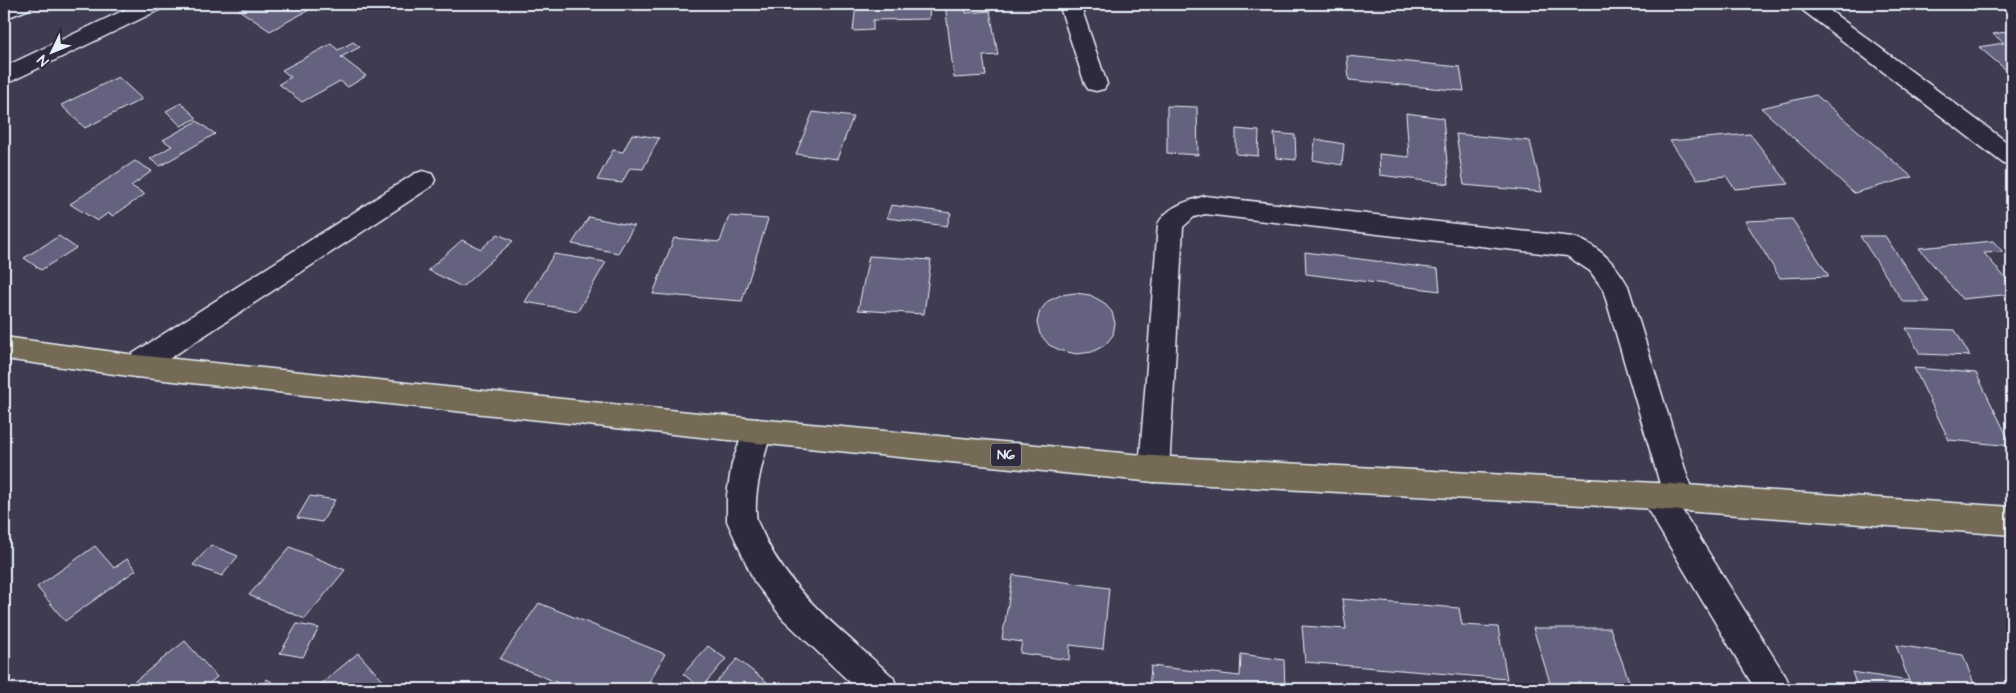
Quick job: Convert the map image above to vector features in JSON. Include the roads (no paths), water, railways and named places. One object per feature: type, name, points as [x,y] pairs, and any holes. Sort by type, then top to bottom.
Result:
[{"type":"highway","name":"N6","points":[[4,348],[136,366],[757,431],[1154,469],[1668,497],[2012,521]]},
{"type":"street","points":[[4,12],[22,4]]},
{"type":"street","points":[[4,76],[154,4]]},
{"type":"street","points":[[1069,4],[1096,84]]},
{"type":"street","points":[[1808,4],[2012,158]]},
{"type":"street","points":[[136,366],[423,180]]},
{"type":"street","points":[[1154,469],[1171,224],[1185,211],[1205,205],[1573,247],[1599,264],[1615,286],[1668,497],[1774,689]]},
{"type":"street","points":[[757,431],[747,463],[742,495],[742,521],[765,571],[794,608],[881,689]]}]
